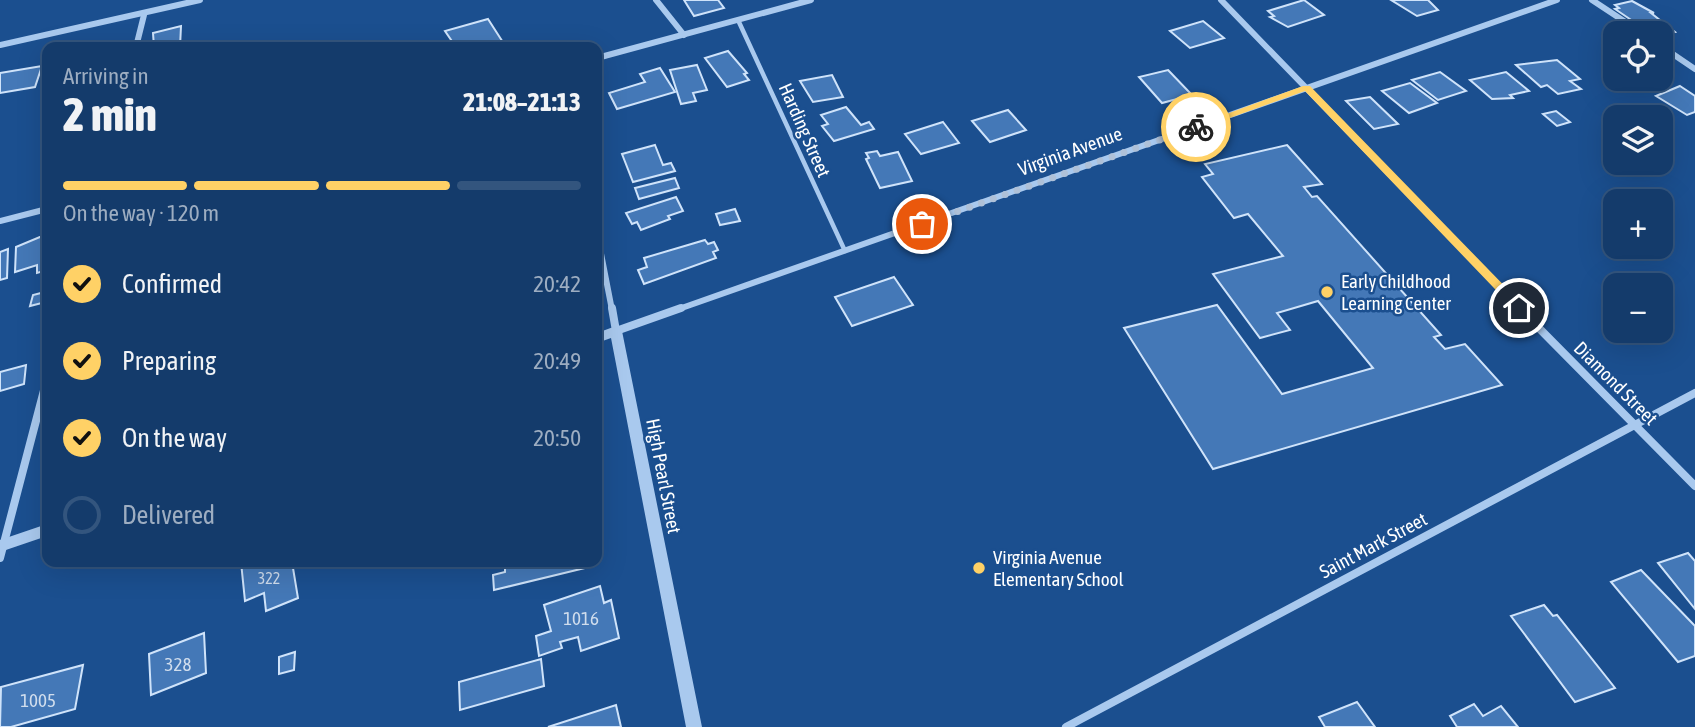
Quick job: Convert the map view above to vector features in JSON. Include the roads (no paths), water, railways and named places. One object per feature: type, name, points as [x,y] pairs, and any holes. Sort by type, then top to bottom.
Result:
[{"type":"street","points":[[0,46],[144,15],[181,2],[200,0]]},
{"type":"street","points":[[656,0],[684,34]]},
{"type":"street","points":[[602,57],[811,0]]},
{"type":"street","name":"Diamond Street","points":[[1221,0],[1403,191],[1695,486]]},
{"type":"street","name":"Virginia Avenue","points":[[602,336],[1557,0]]},
{"type":"street","points":[[1592,0],[1624,21]]},
{"type":"street","points":[[137,42],[144,15]]},
{"type":"street","points":[[1673,54],[1695,69]]},
{"type":"street","points":[[0,221],[42,210]]},
{"type":"street","name":"High Pearl Street","points":[[602,260],[694,727]]},
{"type":"street","name":"Saint Mark Street","points":[[1066,727],[1695,393]]},
{"type":"street","points":[[1,550],[42,398]]},
{"type":"street","points":[[1,550],[42,532]]},
{"type":"lane","name":"Harding Street","points":[[738,20],[845,251]]},
{"type":"place","name":"Early Childhood Learning Center","points":[[1327,292]]},
{"type":"place","name":"Virginia Avenue Elementary School","points":[[979,568]]}]
